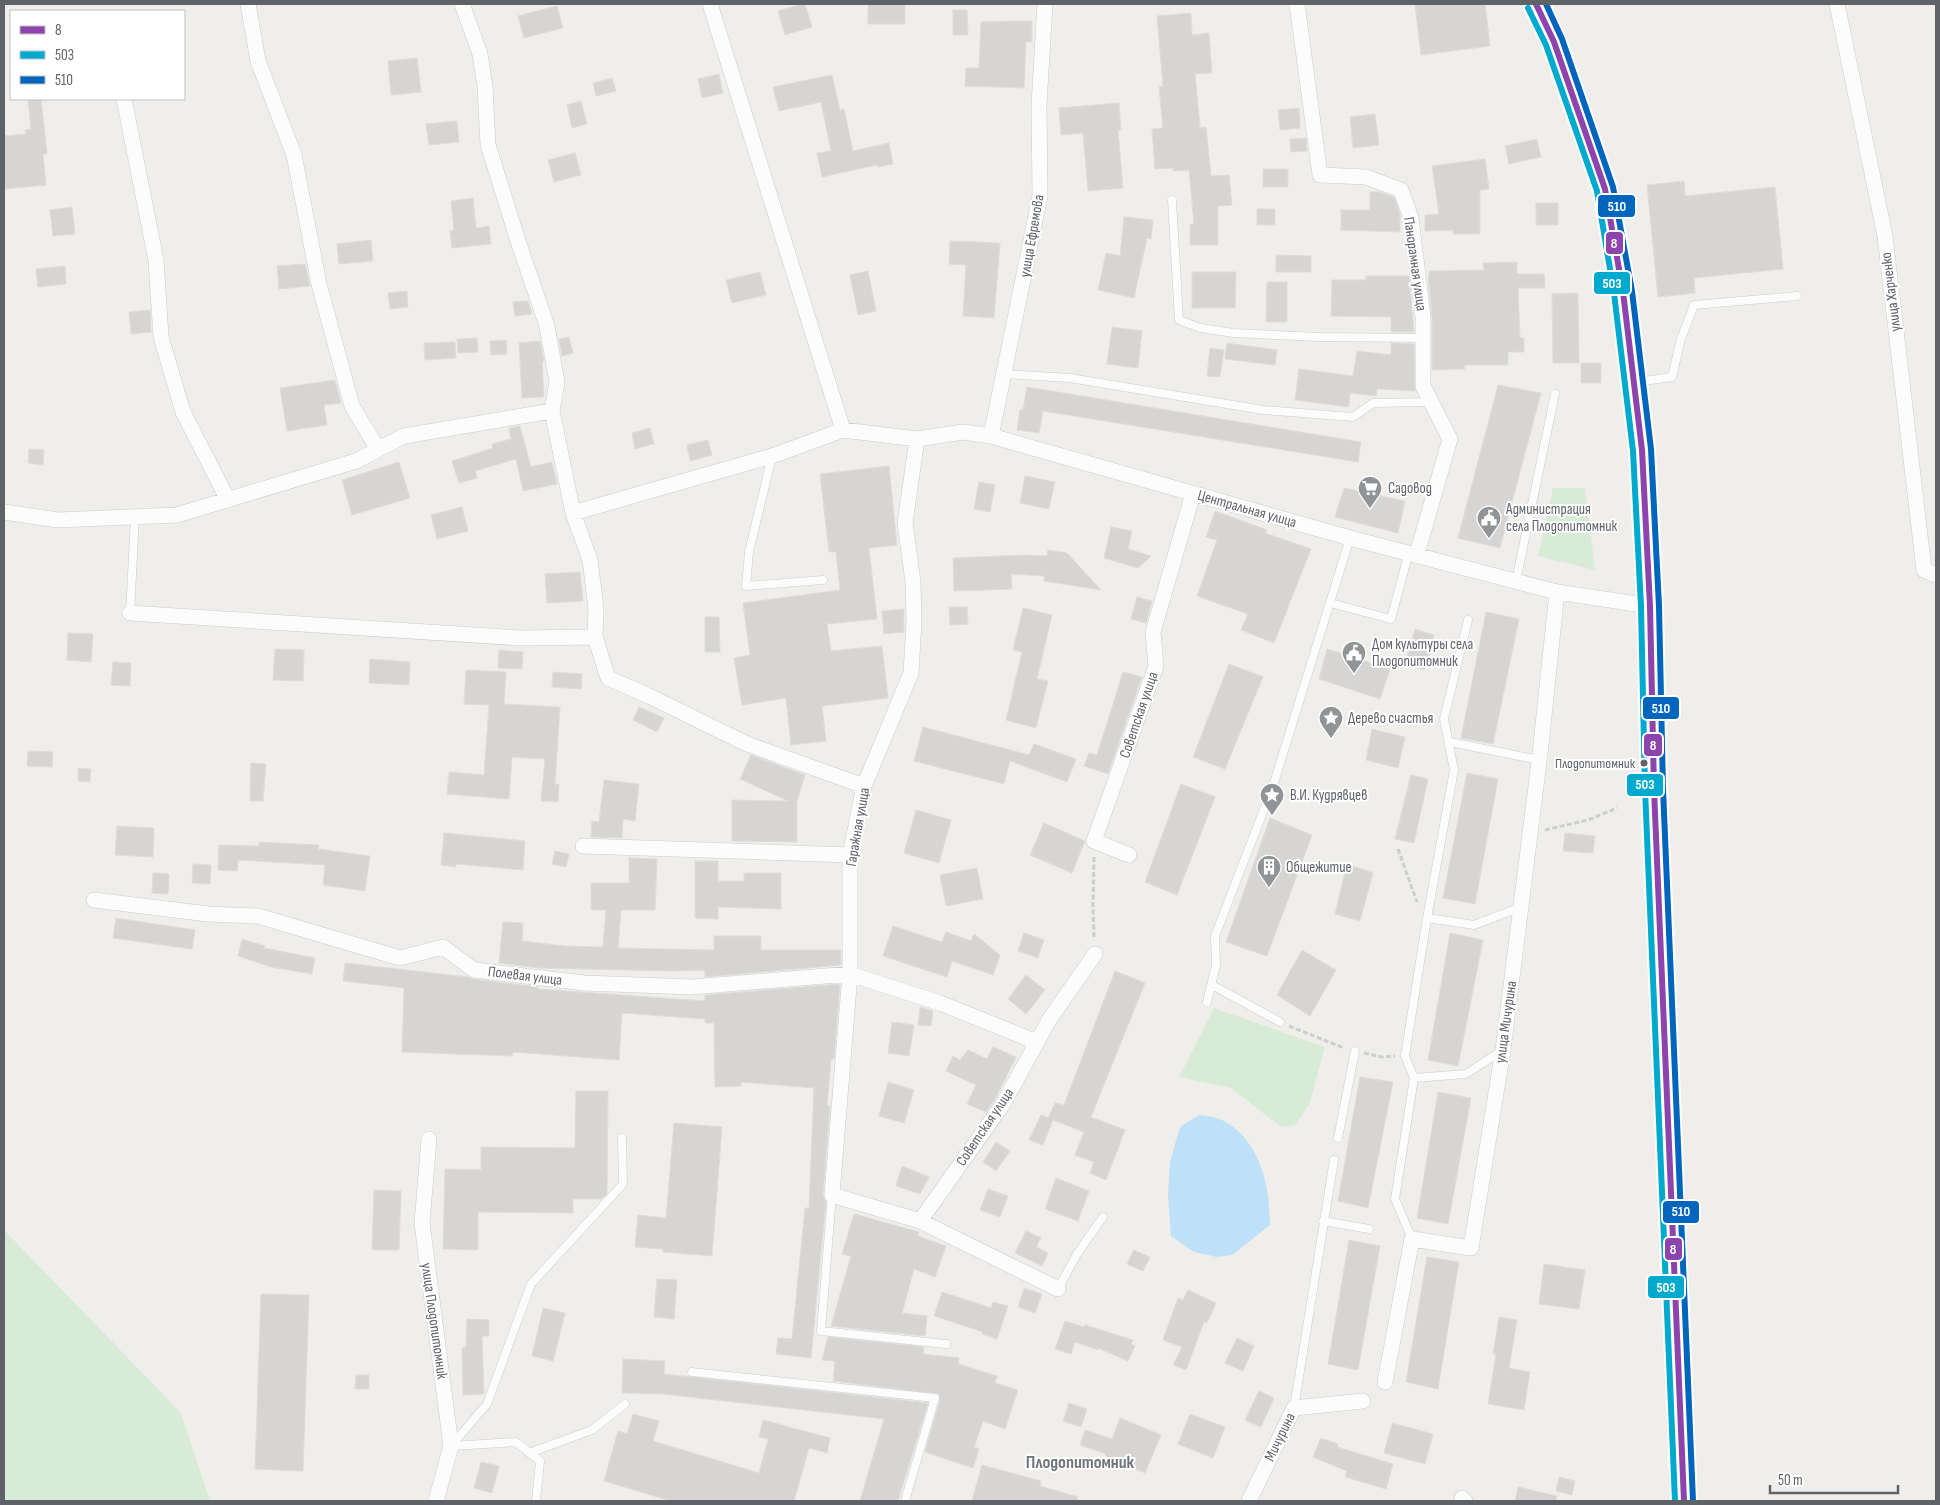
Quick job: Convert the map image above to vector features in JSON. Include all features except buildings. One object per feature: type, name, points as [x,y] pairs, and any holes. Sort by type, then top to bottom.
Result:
[{"type":"main road","points":[[1536,4],[1554,42],[1605,189],[1623,292],[1642,450],[1650,606],[1655,809],[1684,1501]]},
{"type":"street","points":[[248,4],[258,61],[294,155],[319,284],[352,406],[378,449]]},
{"type":"street","points":[[462,4],[480,54],[485,87],[488,145],[518,244],[547,326],[557,382],[552,411],[573,514],[590,560],[596,608],[595,637],[608,678],[747,744],[864,786]]},
{"type":"street","points":[[573,514],[772,456],[843,430],[710,4]]},
{"type":"street","name":"улица Ефремова","points":[[991,436],[1040,196],[1038,104],[1045,4]]},
{"type":"street","name":"Панорамная улица","points":[[1297,4],[1320,175],[1366,177],[1400,190],[1410,218],[1423,317],[1423,386],[1450,439],[1413,554]]},
{"type":"street","name":"улица Харченко","points":[[1837,4],[1885,236],[1924,570],[1936,575]]},
{"type":"street","points":[[124,100],[156,260],[161,337],[183,412],[228,500]]},
{"type":"street","points":[[4,512],[58,520],[177,516],[356,461],[404,436],[552,411]]},
{"type":"street","name":"Центральная улица","points":[[843,430],[917,439],[963,432],[991,436],[1350,538],[1557,592],[1650,606]]},
{"type":"street","name":"Гаражная улица","points":[[832,1195],[850,974],[850,856],[864,786],[911,673],[914,622],[913,592],[905,523],[917,439]]},
{"type":"street","name":"Советская улица","points":[[1094,841],[1156,666],[1153,632],[1193,494]]},
{"type":"street","name":"улица Мичурина","points":[[1412,1239],[1471,1248],[1503,1050],[1539,760],[1557,592]]},
{"type":"street","points":[[130,613],[520,638],[595,637]]},
{"type":"street","points":[[1094,841],[1129,855]]},
{"type":"street","points":[[583,846],[850,856]]},
{"type":"street","name":"Полевая улица","points":[[94,900],[208,914],[258,916],[400,958],[443,948],[474,970],[584,983],[692,987],[850,974]]},
{"type":"street","name":"Советская улица","points":[[920,1221],[1003,1104],[1049,1020],[1095,954]]},
{"type":"street","points":[[850,974],[940,1003],[1037,1042]]},
{"type":"street","name":"улица Плодопитомник","points":[[429,1138],[422,1223],[451,1446],[436,1501]]},
{"type":"street","points":[[832,1195],[920,1221],[1058,1289]]},
{"type":"street","points":[[1385,1382],[1412,1239]]},
{"type":"street","name":"Мичурина","points":[[1249,1501],[1294,1408],[1363,1401]]},
{"type":"lane","points":[[1172,200],[1180,320],[1200,328],[1234,333],[1319,337],[1423,338]]},
{"type":"lane","points":[[1634,382],[1672,377],[1681,339],[1694,305],[1797,296]]},
{"type":"lane","points":[[1004,374],[1070,378],[1263,410],[1353,417],[1373,403],[1432,402]]},
{"type":"lane","points":[[1516,581],[1555,394]]},
{"type":"lane","points":[[772,456],[748,552],[746,586],[823,580]]},
{"type":"lane","points":[[130,613],[135,517]]},
{"type":"lane","points":[[1207,1002],[1216,965],[1215,936],[1273,786],[1350,538]]},
{"type":"lane","points":[[1330,603],[1391,619],[1413,554]]},
{"type":"lane","points":[[1412,1239],[1395,1200],[1414,1078],[1405,1056],[1427,918],[1454,770],[1444,719],[1468,620]]},
{"type":"lane","points":[[1450,742],[1539,760]]},
{"type":"lane","points":[[1427,918],[1474,925],[1521,907]]},
{"type":"lane","points":[[1212,985],[1280,1022]]},
{"type":"lane","points":[[1414,1078],[1466,1074],[1503,1050]]},
{"type":"lane","points":[[1338,1138],[1355,1051]]},
{"type":"lane","points":[[451,1446],[487,1404],[531,1284],[623,1184],[622,1138]]},
{"type":"lane","points":[[1294,1408],[1334,1160]]},
{"type":"lane","points":[[832,1195],[822,1331],[946,1344]]},
{"type":"lane","points":[[1058,1289],[1077,1254],[1103,1217]]},
{"type":"lane","points":[[1323,1221],[1369,1229]]},
{"type":"lane","points":[[692,1372],[936,1398],[905,1501]]},
{"type":"lane","points":[[529,1453],[592,1430],[625,1404]]},
{"type":"lane","points":[[451,1446],[516,1442],[540,1461],[536,1501]]},
{"type":"path","points":[[1530,834],[1588,820],[1617,808]]},
{"type":"path","points":[[1094,841],[1093,907],[1095,954]]},
{"type":"path","points":[[1398,849],[1415,899],[1427,918]]},
{"type":"path","points":[[1280,1022],[1337,1047],[1382,1057],[1405,1056]]},
{"type":"green space","points":[[1553,488],[1585,488],[1595,570],[1538,556]]},
{"type":"green space","points":[[1214,1008],[1325,1047],[1309,1105],[1295,1125],[1281,1127],[1231,1088],[1179,1077]]},
{"type":"green space","points":[[4,1230],[181,1413],[210,1501],[4,1501]]},
{"type":"water","points":[[1199,1115],[1222,1120],[1235,1128],[1254,1151],[1265,1180],[1270,1225],[1232,1255],[1217,1257],[1194,1252],[1171,1236],[1168,1195],[1170,1162],[1180,1127]]},
{"type":"transit line","name":"8","points":[[1536,4],[1554,42],[1605,189],[1623,292],[1642,450],[1650,606],[1654,789],[1684,1501]]},
{"type":"transit line","name":"510","points":[[1546,4],[1562,39],[1613,187],[1632,291],[1651,449],[1659,606],[1663,789],[1693,1501]]},
{"type":"transit line","name":"503","points":[[1528,8],[1546,45],[1597,191],[1614,293],[1633,451],[1641,606],[1645,789],[1675,1501]]},
{"type":"place","name":"Садовод","points":[[1370,509]]},
{"type":"place","name":"Администрация села Плодопитомник","points":[[1489,539]]},
{"type":"place","name":"Дом культуры села Плодопитомник","points":[[1354,674]]},
{"type":"place","name":"Дерево счастья","points":[[1331,739]]},
{"type":"place","name":"Плодопитомник","points":[[1644,763]]},
{"type":"place","name":"В.И. Кудрявцев","points":[[1272,816]]},
{"type":"place","name":"Общежитие","points":[[1269,888]]},
{"type":"district","name":"Плодопитомник","points":[[1080,1462]]}]
